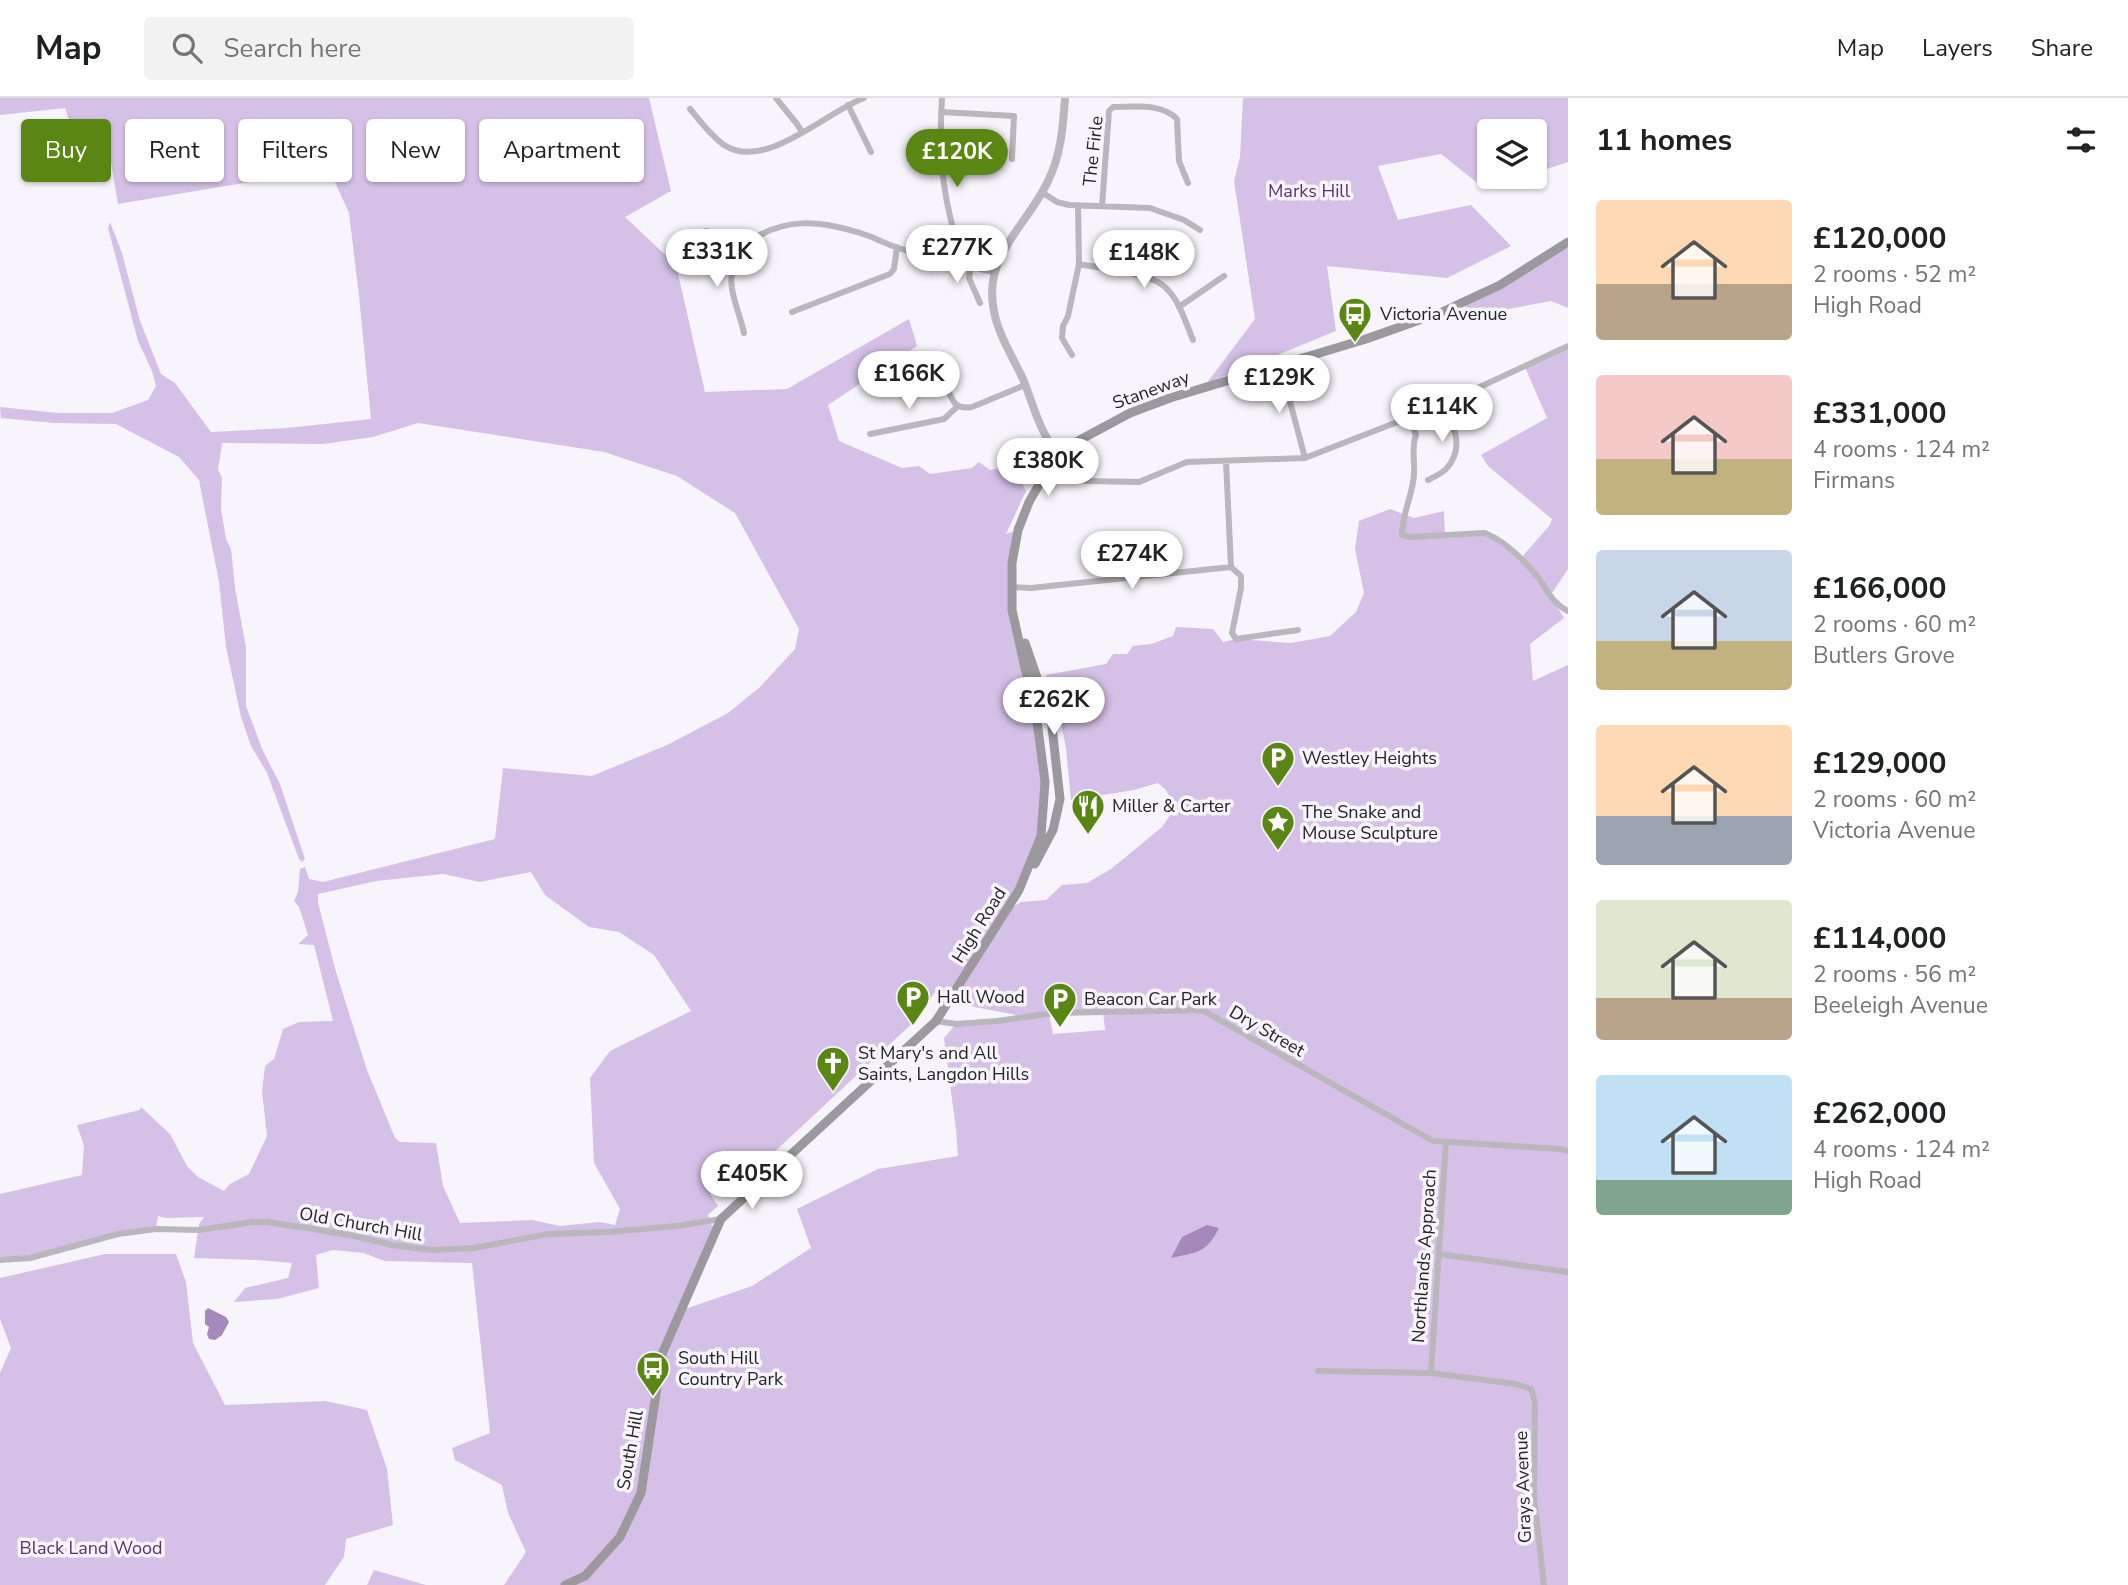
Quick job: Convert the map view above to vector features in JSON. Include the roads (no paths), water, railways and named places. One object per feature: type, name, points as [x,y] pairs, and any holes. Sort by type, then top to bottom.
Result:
[{"type":"main road","name":"Staneway","points":[[1060,456],[1088,434],[1130,413],[1170,398],[1394,330],[1453,308],[1519,274],[1568,242]]},
{"type":"main road","name":"High Road","points":[[721,1219],[936,1021],[1019,891],[1041,836],[1045,782],[1037,721],[1012,610],[1011,587],[1018,530],[1038,486],[1060,456]]},
{"type":"main road","name":"High Road","points":[[1011,587],[1023,637],[1051,718],[1060,799],[1053,830],[1039,858],[1023,881]]},
{"type":"main road","name":"South Hill","points":[[565,1585],[585,1576],[620,1537],[641,1493],[662,1354],[721,1219]]},
{"type":"street","points":[[776,98],[802,132]]},
{"type":"street","points":[[690,109],[722,144],[748,152],[765,150],[864,98]]},
{"type":"street","points":[[942,98],[942,182],[958,243],[964,260],[971,266],[995,272]]},
{"type":"street","points":[[1060,456],[1044,434],[996,321],[992,293],[995,272],[1007,243],[1043,193],[1053,172],[1061,143],[1065,98]]},
{"type":"street","points":[[848,105],[871,152]]},
{"type":"street","name":"The Firle","points":[[1102,206],[1109,111],[1114,107],[1157,109],[1171,113],[1177,119],[1179,161],[1188,183]]},
{"type":"street","points":[[942,112],[1014,116],[1012,159]]},
{"type":"street","points":[[1043,193],[1057,202],[1078,206],[1150,208],[1184,220],[1200,230]]},
{"type":"street","points":[[1072,355],[1062,338],[1079,264],[1078,206]]},
{"type":"street","points":[[744,334],[730,284],[732,268],[741,250],[766,231],[816,223],[851,231],[911,251],[924,251],[958,243]]},
{"type":"street","points":[[706,231],[723,236],[741,250]]},
{"type":"street","points":[[792,312],[890,274],[894,269],[897,247]]},
{"type":"street","points":[[1079,264],[1153,278],[1168,289],[1193,340]]},
{"type":"street","points":[[971,266],[969,278],[981,303]]},
{"type":"street","points":[[1179,307],[1224,276]]},
{"type":"street","points":[[1084,481],[1139,482],[1187,462],[1305,458],[1441,405],[1568,346]]},
{"type":"street","points":[[1280,364],[1305,458]]},
{"type":"street","points":[[946,385],[958,406],[964,408],[1025,385]]},
{"type":"street","points":[[1428,480],[1447,469],[1454,456],[1456,432],[1441,405]]},
{"type":"street","points":[[870,433],[944,419],[958,406]]},
{"type":"street","points":[[1410,418],[1416,435],[1413,443],[1414,476],[1402,524],[1402,535],[1411,537],[1485,533],[1496,537],[1536,575],[1556,605],[1568,611]]},
{"type":"street","points":[[1226,461],[1231,568]]},
{"type":"street","points":[[1011,587],[1231,568],[1241,576],[1232,633],[1236,639],[1298,630]]},
{"type":"street","name":"Dry Street","points":[[936,1021],[956,1024],[1054,1013],[1202,1010],[1433,1141],[1568,1151]]},
{"type":"street","name":"Northlands Approach","points":[[1431,1373],[1446,1142]]},
{"type":"street","name":"Old Church Hill","points":[[0,1260],[30,1258],[74,1245],[156,1229],[199,1230],[253,1222],[313,1229],[432,1250],[474,1248],[548,1234],[677,1226],[721,1219]]},
{"type":"street","points":[[1439,1254],[1568,1272]]},
{"type":"street","points":[[1318,1371],[1431,1373]]},
{"type":"street","name":"Grays Avenue","points":[[1431,1373],[1516,1384],[1531,1389],[1535,1402],[1535,1515],[1544,1585]]},
{"type":"place","name":"Victoria Avenue","points":[[1355,344]]},
{"type":"place","name":"Westley Heights","points":[[1278,788]]},
{"type":"place","name":"Miller & Carter","points":[[1088,836]]},
{"type":"place","name":"The Snake and Mouse Sculpture","points":[[1278,852]]},
{"type":"place","name":"Hall Wood","points":[[913,1027]]},
{"type":"place","name":"Beacon Car Park","points":[[1060,1029]]},
{"type":"place","name":"St Mary's and All Saints, Langdon Hills","points":[[833,1093]]},
{"type":"place","name":"South Hill Country Park","points":[[653,1398]]},
{"type":"park label","name":"Marks Hill","points":[[1309,191]]},
{"type":"park label","name":"Black Land Wood","points":[[91,1548]]}]
